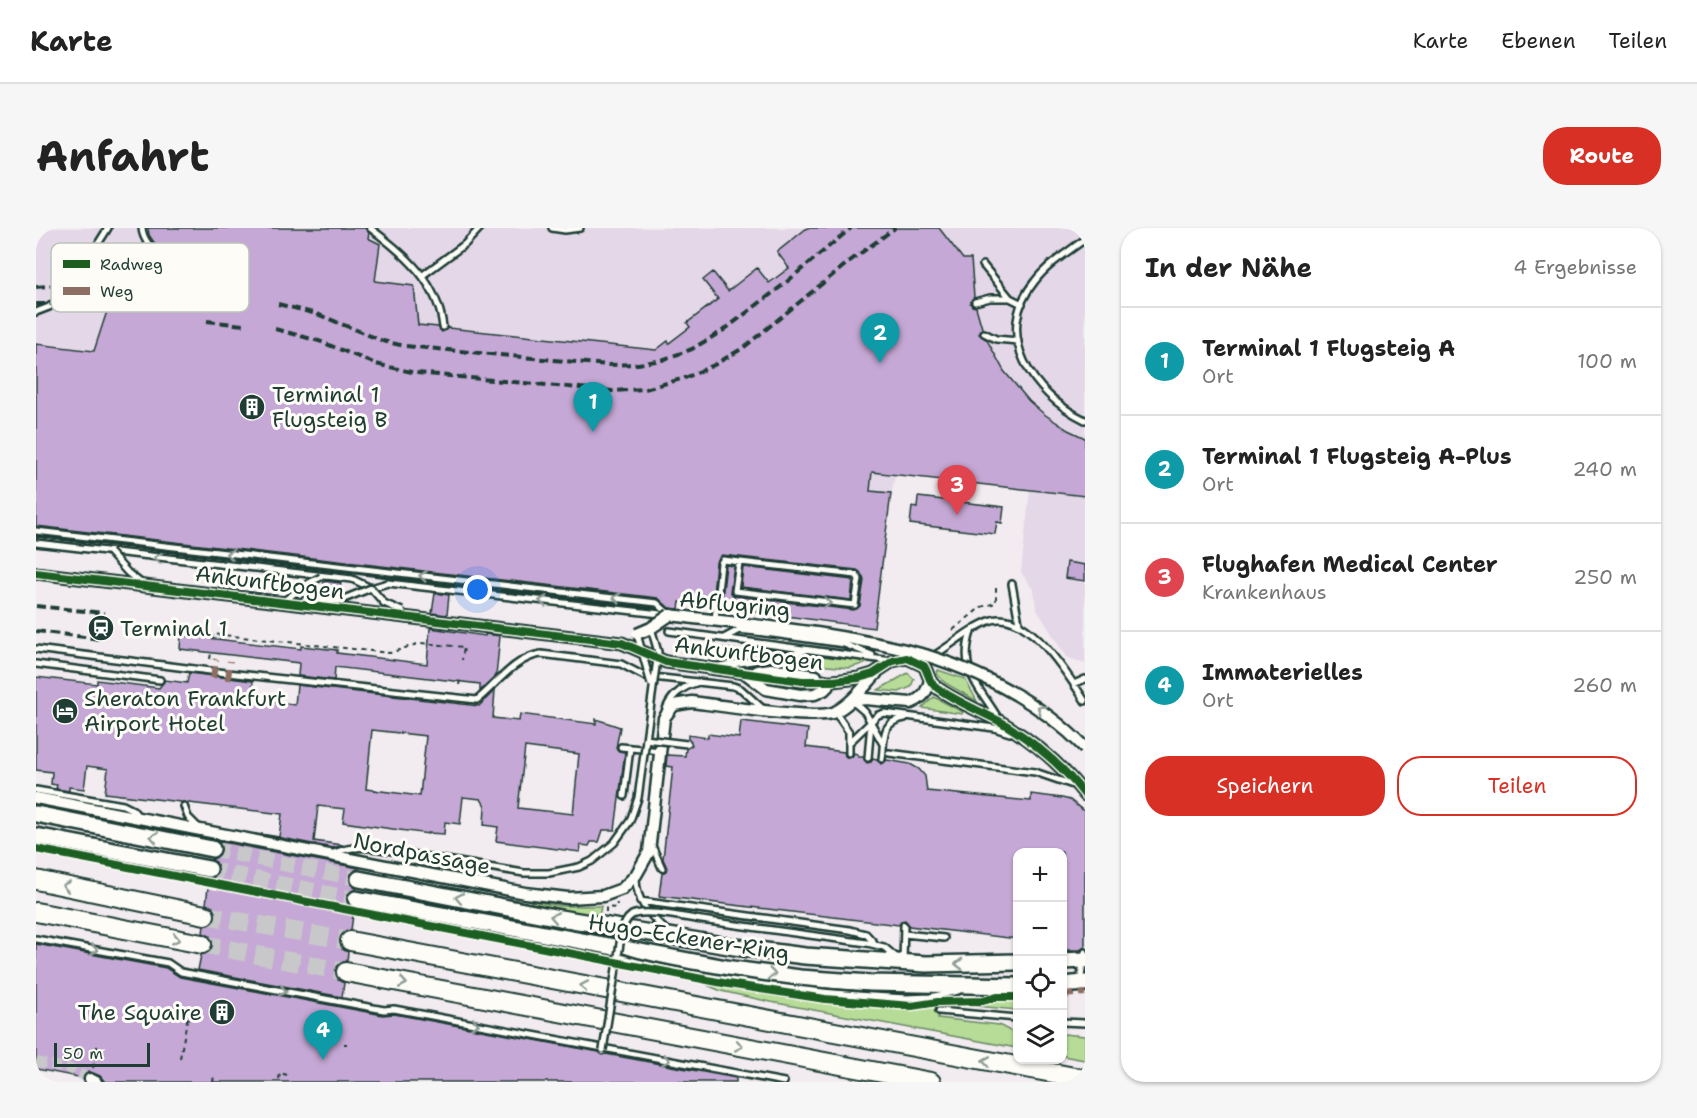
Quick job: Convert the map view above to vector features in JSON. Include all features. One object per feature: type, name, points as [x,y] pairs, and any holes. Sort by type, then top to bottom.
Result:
[{"type":"highway","points":[[36,880],[205,915]]},
{"type":"highway","points":[[36,912],[202,944]]},
{"type":"highway","points":[[350,941],[1085,1079]]},
{"type":"highway","points":[[346,972],[932,1082]]},
{"type":"street","name":"Abflugring","points":[[36,571],[377,611],[402,611],[625,636],[651,628],[670,615],[853,638],[890,645],[972,671],[1046,712],[1085,748]]},
{"type":"street","name":"Ankunftbogen","points":[[36,571],[622,643],[666,662],[802,681],[859,678],[881,664],[907,658],[917,662]]},
{"type":"street","points":[[917,662],[924,666],[930,680],[938,689],[1001,722],[1026,738],[1056,763],[1082,791]]},
{"type":"street","points":[[664,717],[674,705],[684,702],[821,716],[835,712],[851,701],[881,664]]},
{"type":"street","points":[[851,701],[865,699],[911,703],[926,693],[930,680]]},
{"type":"street","name":"Nordpassage","points":[[36,798],[525,893],[568,898],[594,897],[613,893],[628,884],[646,860],[651,836],[664,717]]},
{"type":"street","points":[[36,814],[212,849]]},
{"type":"street","points":[[36,836],[210,869]]},
{"type":"street","name":"Hugo-Eckener-Ring","points":[[358,879],[560,918],[805,956],[903,963],[1013,962]]},
{"type":"street","name":"Hugo-Eckener-Ring","points":[[356,899],[732,969],[800,978],[978,987],[1013,986]]},
{"type":"street","points":[[1067,960],[1084,957]]},
{"type":"street","points":[[1067,984],[1082,983]]},
{"type":"lane","points":[[99,243],[108,228]]},
{"type":"lane","points":[[142,228],[143,237],[148,243]]},
{"type":"lane","points":[[370,228],[406,256],[423,275],[435,300],[443,327]]},
{"type":"lane","points":[[423,275],[465,244],[480,228]]},
{"type":"lane","points":[[552,228],[564,230],[580,228]]},
{"type":"lane","points":[[1085,239],[1041,274],[1029,288],[1022,304],[1017,327],[1018,341],[1026,366],[1041,389],[1059,405],[1085,420]]},
{"type":"lane","points":[[983,265],[1010,298],[1022,304]]},
{"type":"lane","points":[[975,302],[990,298],[1010,298]]},
{"type":"lane","points":[[36,312],[51,305]]},
{"type":"lane","points":[[984,333],[996,339],[1018,341]]},
{"type":"lane","points":[[36,531],[657,603],[670,615]]},
{"type":"lane","points":[[36,543],[352,579],[371,588],[384,603],[402,611]]},
{"type":"lane","points":[[109,552],[128,573],[141,583]]},
{"type":"lane","points":[[715,621],[723,560],[856,575],[859,579],[855,605],[735,591],[739,563]]},
{"type":"lane","points":[[285,600],[321,577]]},
{"type":"lane","points":[[301,602],[308,599],[339,601],[388,583],[670,615]]},
{"type":"lane","points":[[1012,584],[1019,623]]},
{"type":"lane","points":[[917,662],[939,652],[982,624],[995,619],[1019,623],[1036,636],[1085,701]]},
{"type":"lane","points":[[330,855],[359,846],[524,873],[564,871],[592,861],[622,834],[635,810],[658,652],[651,628]]},
{"type":"lane","points":[[722,638],[739,630],[844,644],[881,664]]},
{"type":"lane","points":[[669,631],[812,649],[881,664]]},
{"type":"lane","points":[[971,632],[966,650],[969,669],[974,681],[1001,722]]},
{"type":"lane","points":[[637,634],[651,689]]},
{"type":"lane","points":[[36,649],[477,700],[494,687],[518,662],[541,654],[621,664],[644,676],[728,685],[741,689],[764,710]]},
{"type":"lane","points":[[709,667],[785,656],[812,649]]},
{"type":"lane","points":[[36,664],[160,680]]},
{"type":"lane","points":[[1074,684],[1085,679]]},
{"type":"lane","points":[[664,717],[667,705],[672,698],[687,686],[700,682]]},
{"type":"lane","points":[[851,701],[872,721],[884,746]]},
{"type":"lane","points":[[835,712],[846,726],[851,741],[849,753]]},
{"type":"lane","points":[[851,741],[880,714],[994,728],[1026,738]]},
{"type":"lane","points":[[882,759],[885,729],[888,723],[910,717]]},
{"type":"lane","points":[[868,758],[872,721]]},
{"type":"lane","points":[[645,739],[687,744]]},
{"type":"lane","points":[[621,747],[661,751]]},
{"type":"lane","points":[[624,796],[630,748]]},
{"type":"lane","points":[[889,753],[1035,771],[1082,791]]},
{"type":"lane","points":[[36,790],[123,805],[133,810],[139,818]]},
{"type":"lane","points":[[184,806],[188,817],[201,830]]},
{"type":"lane","points":[[651,836],[653,851],[662,868]]},
{"type":"lane","points":[[636,875],[636,889],[640,901],[652,917],[673,937]]},
{"type":"lane","points":[[640,901],[850,930],[866,934],[876,945]]},
{"type":"lane","points":[[603,1050],[624,923],[638,913],[876,945],[884,947],[903,963]]},
{"type":"lane","points":[[903,963],[904,925]]},
{"type":"lane","points":[[904,934],[944,938]]},
{"type":"lane","points":[[36,939],[168,963],[181,972],[384,1010],[394,1009],[784,1082]]},
{"type":"lane","points":[[618,956],[645,964],[750,984],[836,995],[930,997],[978,987]]},
{"type":"lane","points":[[1082,983],[1084,957]]},
{"type":"lane","points":[[939,1011],[1013,1018]]},
{"type":"lane","points":[[1067,1022],[1085,1023]]},
{"type":"path","points":[[939,652],[940,641],[981,607],[996,603],[996,588]]},
{"type":"path","points":[[212,639],[213,634],[390,652],[420,642],[427,642],[464,647],[462,660]]},
{"type":"path","points":[[210,659],[211,653]]},
{"type":"path","points":[[459,685],[460,680]]},
{"type":"path","points":[[612,912],[605,911],[606,907],[616,908]]},
{"type":"path","points":[[187,1012],[194,1011]]},
{"type":"path","points":[[187,1012],[200,1016]]},
{"type":"path","points":[[180,1058],[187,1012]]},
{"type":"path","points":[[186,1018],[192,1019]]},
{"type":"path","points":[[93,1081],[98,1042]]},
{"type":"path","points":[[279,1079],[280,1073],[287,1075]]},
{"type":"path","points":[[213,1082],[214,1075]]},
{"type":"shaded area","points":[[36,228],[1085,228],[1085,664],[1066,657],[1036,608],[1034,591],[1021,572],[1030,490],[895,475],[874,628],[680,602],[679,611],[36,537]]},
{"type":"green space","points":[[719,648],[747,651],[747,653],[718,655]]},
{"type":"green space","points":[[820,654],[870,662],[849,668],[818,665]]},
{"type":"green space","points":[[938,670],[965,679],[977,701],[945,683],[937,674]]},
{"type":"green space","points":[[908,673],[914,679],[911,687],[899,692],[878,690]]},
{"type":"green space","points":[[934,697],[963,712],[962,714],[922,708]]},
{"type":"green space","points":[[36,841],[195,873],[193,877],[36,846]]},
{"type":"green space","points":[[531,901],[561,906],[601,906],[599,917],[530,903]]},
{"type":"green space","points":[[707,985],[830,1003],[897,1008],[940,1005],[938,1018],[999,1025],[1013,1031],[1013,1047],[771,1002],[721,991]]},
{"type":"green space","points":[[998,999],[1013,999],[1013,1010],[954,1004],[985,1003]]},
{"type":"green space","points":[[1067,1034],[1085,1036],[1085,1060],[1067,1057]]},
{"type":"building","points":[[148,228],[365,228],[369,233],[368,238],[380,244],[375,281],[414,286],[418,325],[438,327],[442,332],[448,328],[656,350],[690,327],[687,323],[718,299],[703,280],[713,272],[728,291],[757,268],[769,283],[789,268],[777,252],[807,228],[939,228],[963,259],[971,259],[974,297],[970,303],[976,307],[982,328],[979,334],[987,340],[1004,371],[1029,401],[1044,414],[1085,438],[1085,496],[872,472],[870,491],[891,493],[874,628],[721,607],[726,565],[734,566],[730,591],[734,596],[854,610],[860,606],[864,580],[857,570],[722,555],[716,562],[712,606],[680,602],[679,609],[669,608],[658,598],[36,526],[36,344],[94,351],[107,312],[249,312],[249,243],[154,243],[149,235]]},
{"type":"building","points":[[918,497],[1004,507],[1002,523],[997,522],[995,534],[910,524],[912,507],[917,508]]},
{"type":"building","points":[[36,537],[655,608],[656,609]]},
{"type":"building","points":[[1067,562],[1085,565],[1085,581],[1065,578]]},
{"type":"building","points":[[743,567],[853,580],[851,600],[741,587]]},
{"type":"building","points":[[324,581],[341,583],[339,594],[322,593]]},
{"type":"building","points":[[435,593],[449,595],[447,615],[432,613]]},
{"type":"building","points":[[430,628],[500,636],[496,676],[480,691],[480,684],[335,667],[334,680],[298,676],[299,663],[180,649],[181,635],[301,649],[301,646],[337,650],[337,653],[427,664]]},
{"type":"building","points":[[189,673],[253,681],[251,699],[295,705],[297,685],[479,706],[495,690],[493,718],[519,721],[520,714],[596,724],[596,719],[620,727],[616,748],[625,752],[615,830],[603,830],[599,842],[591,842],[589,846],[581,845],[580,852],[496,841],[498,827],[484,825],[485,806],[481,799],[463,797],[460,824],[445,822],[444,834],[428,834],[343,822],[345,809],[318,806],[314,841],[343,845],[333,848],[261,834],[279,837],[282,814],[105,793],[108,769],[87,766],[84,789],[69,787],[69,791],[56,789],[57,785],[51,784],[52,772],[36,770],[36,677],[97,684],[97,680],[159,688],[165,680],[187,683]],"holes":[[[372,730],[426,736],[420,796],[366,789]],[[525,747],[579,754],[573,814],[518,808]]]},
{"type":"building","points":[[741,721],[808,729],[806,747],[844,752],[848,758],[854,753],[858,754],[858,757],[863,757],[867,763],[873,758],[881,764],[887,760],[910,764],[925,776],[927,791],[1031,801],[1031,794],[1070,800],[1085,812],[1085,947],[1080,950],[1067,950],[1067,848],[1013,848],[1013,939],[909,926],[905,920],[899,925],[659,896],[662,873],[667,868],[663,859],[673,767],[666,766],[667,755],[685,756],[686,749],[692,745],[688,735],[708,738],[708,734],[739,738]]},
{"type":"building","points":[[217,841],[359,868],[352,872],[349,878],[350,883],[356,889],[349,892],[346,898],[349,906],[354,908],[351,930],[342,933],[339,940],[342,949],[348,952],[347,961],[338,964],[335,971],[338,980],[344,983],[342,997],[198,970],[201,955],[210,952],[213,946],[210,936],[203,933],[204,926],[213,923],[216,917],[213,907],[206,904],[209,879],[216,876],[219,870],[216,862],[211,860],[219,856],[221,851],[221,845]]},
{"type":"building","name":"The Squaire","points":[[36,944],[166,968],[180,977],[599,1052],[602,1055],[736,1078],[736,1082],[105,1082],[100,1076],[90,1072],[85,1073],[83,1078],[36,1069]]},
{"type":"tunnel","points":[[212,849],[359,879]]},
{"type":"tunnel","points":[[209,869],[356,899]]},
{"type":"tunnel","points":[[205,915],[350,941]]},
{"type":"tunnel","points":[[202,944],[346,972]]},
{"type":"tunnel","points":[[36,1062],[68,1068],[90,1079]]},
{"type":"railway","points":[[278,304],[317,314],[383,341],[405,346],[608,365],[638,364],[662,360],[692,349],[724,330],[783,285],[851,228]]},
{"type":"railway","points":[[275,329],[319,341],[376,364],[416,373],[612,391],[645,389],[685,378],[743,348],[850,261],[895,228]]},
{"type":"railway","points":[[36,287],[51,286]]},
{"type":"railway","points":[[36,304],[51,304]]},
{"type":"railway","points":[[207,321],[244,325]]},
{"type":"railway","points":[[36,606],[104,613]]},
{"type":"railway","points":[[36,631],[100,639]]},
{"type":"marked path","points":[[213,678],[216,659]]},
{"type":"marked path","points":[[228,680],[230,661]]},
{"type":"marked path","points":[[1067,995],[1085,993]]},
{"type":"cycle path","points":[[36,573],[622,643],[666,662],[802,681],[859,678],[873,674],[893,661],[907,658],[924,666],[932,683],[944,693],[1001,722],[1036,746],[1057,764],[1085,795]]},
{"type":"cycle path","points":[[36,849],[728,984],[825,999],[912,1006],[1013,997]]},
{"type":"place","name":"Terminal 1 Flugsteig A-Plus","points":[[880,363]]},
{"type":"place","name":"Terminal 1 Flugsteig B","points":[[252,407]]},
{"type":"place","name":"Terminal 1 Flugsteig A","points":[[593,432]]},
{"type":"place","name":"Flughafen Medical Center","points":[[957,515]]},
{"type":"place","name":"Terminal 1","points":[[101,628]]},
{"type":"place","name":"Sheraton Frankfurt Airport Hotel","points":[[65,711]]},
{"type":"place","name":"The Squaire","points":[[222,1012]]},
{"type":"place","name":"Immaterielles","points":[[323,1060]]}]
